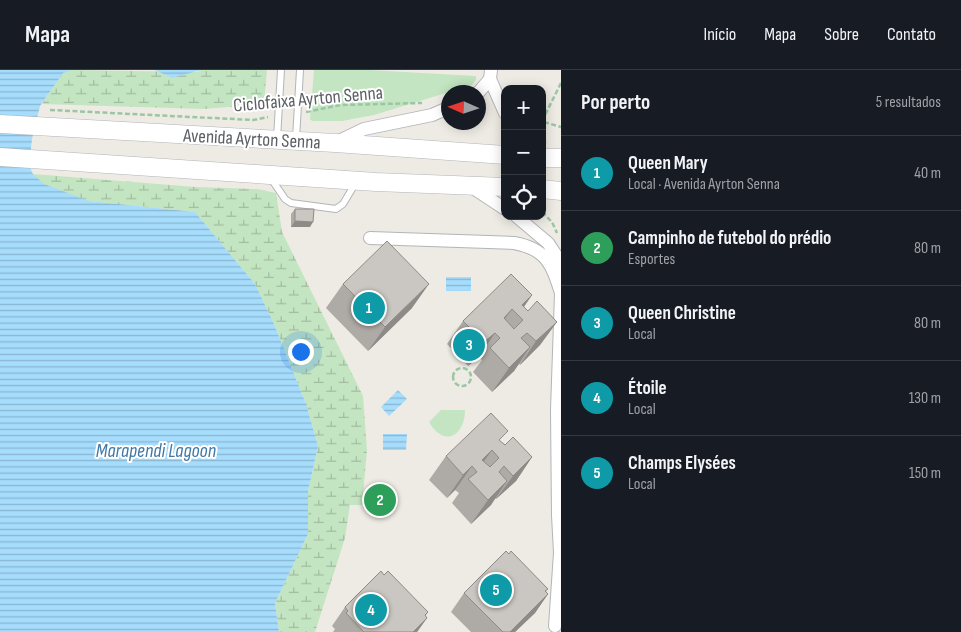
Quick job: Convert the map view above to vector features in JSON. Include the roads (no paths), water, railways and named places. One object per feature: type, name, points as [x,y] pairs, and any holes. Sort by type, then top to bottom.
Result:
[{"type":"main road","name":"Avenida Ayrton Senna","points":[[0,124],[335,143],[501,155]]},
{"type":"main road","name":"Avenida Ayrton Senna","points":[[0,157],[357,181],[501,187]]},
{"type":"main road","points":[[546,189],[561,191]]},
{"type":"street","points":[[491,75],[501,102]]},
{"type":"street","points":[[335,143],[364,129],[432,115],[441,111]]},
{"type":"street","points":[[470,186],[501,206]]},
{"type":"street","points":[[514,243],[522,236],[524,231],[520,220]]},
{"type":"street","points":[[521,220],[548,243],[556,255],[561,294],[559,410],[561,553],[554,630]]},
{"type":"street","points":[[370,238],[514,243],[524,245],[544,256],[553,268],[561,294]]},
{"type":"lane","points":[[277,140],[281,70]]},
{"type":"lane","points":[[296,141],[300,70]]},
{"type":"lane","points":[[268,174],[291,203],[336,210],[343,204],[357,181]]},
{"type":"water","name":"Marapendi Lagoon","points":[[0,70],[71,70],[63,73],[40,106],[32,139],[29,166],[33,174],[44,184],[89,201],[195,212],[255,284],[274,324],[306,404],[318,446],[308,491],[308,534],[275,603],[279,632],[0,632]]},
{"type":"water","points":[[155,70],[201,70],[172,78]]},
{"type":"water","points":[[446,277],[471,277],[471,291],[446,291]]},
{"type":"water","points":[[398,390],[407,399],[389,416],[381,407]]},
{"type":"water","points":[[383,434],[407,434],[406,450],[383,450]]},
{"type":"place","name":"Queen Mary","points":[[369,308]]},
{"type":"place","name":"Queen Christine","points":[[469,345]]},
{"type":"place","name":"Campinho de futebol do prédio","points":[[380,500]]},
{"type":"place","name":"Champs Elysées","points":[[496,590]]},
{"type":"place","name":"Étoile","points":[[371,610]]}]
